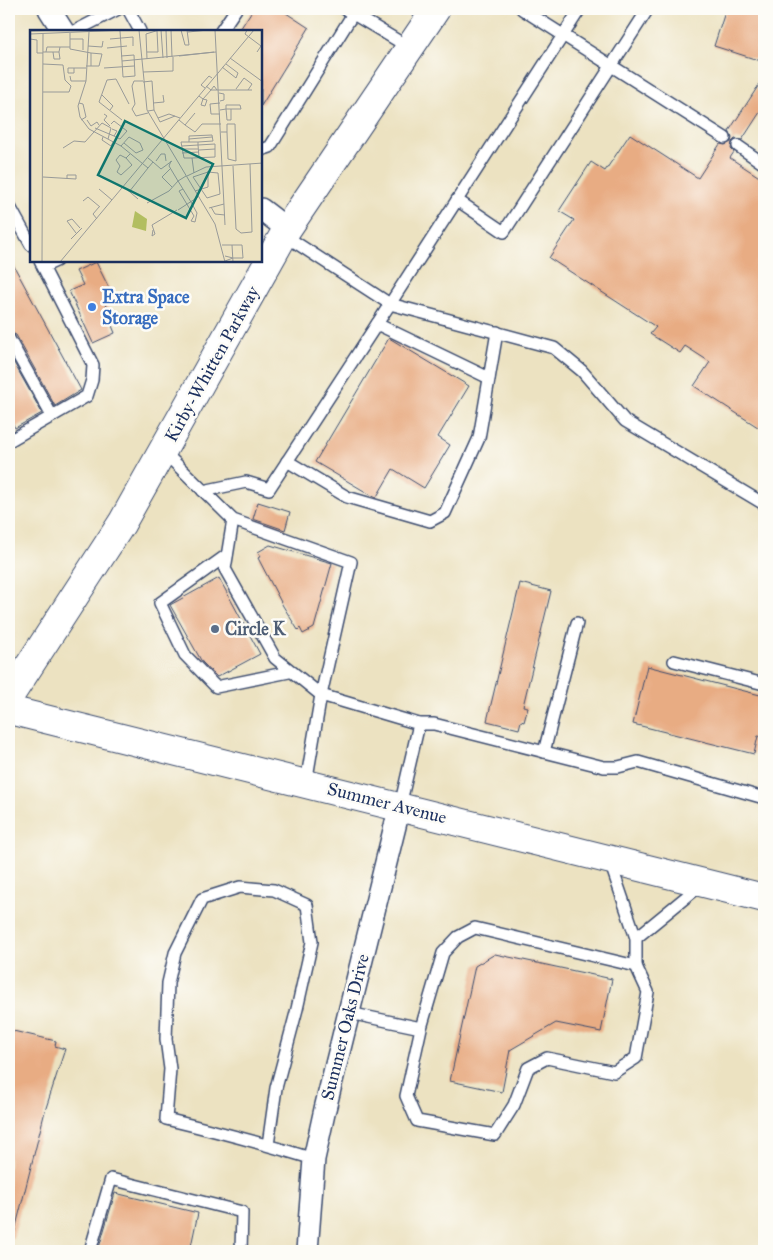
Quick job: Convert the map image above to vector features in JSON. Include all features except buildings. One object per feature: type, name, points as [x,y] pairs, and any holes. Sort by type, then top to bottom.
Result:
[{"type":"main road","name":"Kirby-Whitten Parkway","points":[[9,697],[122,523],[286,232],[436,9]]},
{"type":"main road","name":"Summer Avenue","points":[[9,710],[764,898]]},
{"type":"street","points":[[48,9],[62,30]]},
{"type":"street","points":[[262,210],[286,232]]},
{"type":"street","name":"Summer Oaks Drive","points":[[307,1251],[314,1159],[400,806]]},
{"type":"lane","points":[[76,30],[118,9]]},
{"type":"lane","points":[[128,9],[139,30]]},
{"type":"lane","points":[[222,30],[236,9]]},
{"type":"lane","points":[[522,9],[725,138]]},
{"type":"lane","points":[[203,491],[246,482],[269,489],[580,9]]},
{"type":"lane","points":[[457,200],[504,232],[648,9]]},
{"type":"lane","points":[[262,150],[270,147],[351,11],[410,48]]},
{"type":"lane","points":[[738,146],[764,164]]},
{"type":"lane","points":[[9,205],[30,243]]},
{"type":"lane","points":[[286,232],[390,304],[554,348],[582,371],[625,421],[764,504]]},
{"type":"lane","points":[[9,440],[87,396],[92,380],[93,365],[42,264]]},
{"type":"lane","points":[[377,324],[489,378]]},
{"type":"lane","points":[[287,462],[347,497],[430,521],[445,514],[479,438],[497,332]]},
{"type":"lane","points":[[9,339],[52,416]]},
{"type":"lane","points":[[163,451],[233,520],[351,562],[321,695],[306,783]]},
{"type":"lane","points":[[233,520],[225,569],[274,658],[289,672],[321,695],[420,724],[434,724],[604,767],[638,762],[764,798]]},
{"type":"lane","points":[[227,555],[160,603],[185,655],[216,687],[289,672]]},
{"type":"lane","points":[[544,752],[577,623]]},
{"type":"lane","points":[[674,662],[764,684]]},
{"type":"lane","points":[[400,806],[420,724]]},
{"type":"lane","points":[[608,858],[636,938],[636,966],[648,992],[636,1058],[614,1072],[572,1065],[546,1058],[528,1068],[514,1106],[495,1135],[417,1121],[406,1096],[421,1028],[443,953],[458,937],[475,928],[636,966]]},
{"type":"lane","points":[[636,938],[704,882]]},
{"type":"lane","points":[[268,1145],[276,1088],[312,942],[307,905],[274,890],[240,887],[202,899],[175,953],[168,983],[166,1008],[170,1069],[166,1118],[314,1159]]},
{"type":"lane","points":[[349,1013],[421,1028]]},
{"type":"lane","points":[[90,1251],[111,1179],[242,1212],[241,1251]]},
{"type":"place","name":"Extra Space Storage","points":[[92,307]]},
{"type":"place","name":"Circle K","points":[[215,629]]}]
